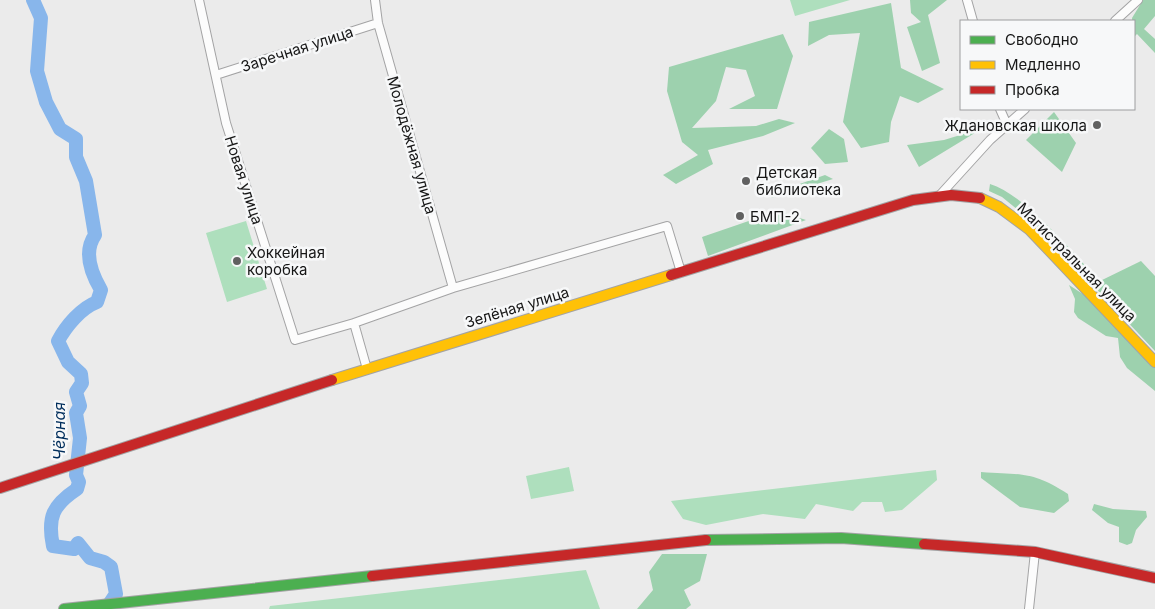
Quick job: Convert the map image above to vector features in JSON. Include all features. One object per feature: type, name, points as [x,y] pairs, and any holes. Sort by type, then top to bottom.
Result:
[{"type":"street","name":"Новая улица","points":[[199,0],[226,123],[295,340],[354,324]]},
{"type":"street","name":"Молодёжная улица","points":[[375,0],[378,24],[453,288]]},
{"type":"street","points":[[967,0],[973,20]]},
{"type":"street","points":[[1116,20],[1138,0]]},
{"type":"street","name":"Заречная улица","points":[[216,75],[378,24]]},
{"type":"street","points":[[1000,110],[1008,127]]},
{"type":"street","points":[[940,195],[990,140],[1008,127],[1024,110]]},
{"type":"street","name":"Зелёная улица","points":[[0,488],[367,369],[913,200],[940,195]]},
{"type":"street","name":"Магистральная улица","points":[[940,195],[970,195],[987,200],[1011,214],[1041,242],[1155,362]]},
{"type":"street","points":[[367,369],[354,324],[453,288],[667,226],[681,272]]},
{"type":"street","points":[[64,609],[713,539],[850,538],[1035,552],[1155,578]]},
{"type":"street","points":[[1029,609],[1035,552]]},
{"type":"green space","points":[[790,0],[850,0],[795,16]]},
{"type":"green space","points":[[910,0],[947,0],[928,15],[940,63],[922,71],[907,27],[921,22],[911,13]]},
{"type":"green space","points":[[1143,0],[1155,0],[1155,16],[1144,29],[1155,39],[1155,53],[1137,34],[1135,36],[1135,20],[1132,20]]},
{"type":"green space","points":[[891,3],[901,68],[944,89],[918,103],[900,96],[891,122],[889,142],[861,148],[843,122],[860,33],[829,35],[808,46],[809,22]]},
{"type":"green space","points":[[783,34],[793,56],[777,109],[729,109],[755,96],[746,70],[726,67],[716,101],[692,128],[756,126],[779,119],[795,123],[763,136],[708,150],[713,164],[676,184],[663,175],[698,155],[682,142],[667,91],[669,67]]},
{"type":"green space","points":[[1054,112],[1076,143],[1062,172],[1026,140]]},
{"type":"green space","points":[[983,128],[919,167],[907,145],[944,140]]},
{"type":"green space","points":[[829,129],[844,139],[848,162],[825,164],[811,148]]},
{"type":"green space","points":[[825,175],[833,179],[771,198],[777,192]]},
{"type":"green space","points":[[990,184],[1004,190],[1034,212],[1100,281],[1141,261],[1155,276],[1155,351],[1035,224],[1002,197],[989,191]]},
{"type":"green space","points":[[778,211],[806,220],[708,256],[702,237]]},
{"type":"green space","name":"Хоккейная коробка","points":[[246,221],[267,289],[227,302],[206,233]]},
{"type":"green space","points":[[1069,285],[1089,298],[1155,367],[1155,391],[1127,368],[1120,357],[1118,338],[1106,336],[1078,318],[1074,312],[1075,299]]},
{"type":"green space","points":[[569,467],[574,491],[531,499],[526,476]]},
{"type":"green space","points":[[936,470],[937,480],[902,510],[885,512],[882,502],[862,502],[853,511],[816,504],[805,519],[763,514],[706,525],[683,519],[671,501]]},
{"type":"green space","points":[[981,472],[1017,474],[1045,481],[1068,494],[1069,501],[1054,513],[1020,507],[981,478]]},
{"type":"green space","points":[[1094,504],[1113,509],[1146,511],[1147,517],[1136,530],[1132,543],[1127,545],[1119,542],[1119,527],[1108,523],[1092,510]]},
{"type":"green space","points":[[662,554],[707,554],[700,581],[684,590],[691,605],[686,609],[637,609],[653,590],[649,572]]},
{"type":"green space","points":[[586,570],[600,609],[269,609],[270,606]]},
{"type":"waterway","name":"Чёрная","points":[[33,0],[41,18],[37,71],[46,102],[60,129],[76,139],[76,157],[86,181],[95,235],[89,248],[90,262],[94,277],[101,290],[97,302],[74,318],[58,341],[68,362],[81,374],[82,383],[76,392],[80,406],[76,413],[80,438],[76,475],[79,482],[77,489],[57,506],[52,519],[51,536],[53,546],[74,549],[78,543],[90,558],[104,562],[111,567],[116,594],[106,609]]},
{"type":"traffic: fast","points":[[706,540],[841,538],[924,544]]},
{"type":"traffic: fast","points":[[64,609],[372,576]]},
{"type":"traffic: slow","points":[[980,198],[999,207],[1030,230],[1155,362]]},
{"type":"traffic: slow","points":[[332,380],[671,275]]},
{"type":"traffic: jam","points":[[671,275],[913,200],[951,195],[980,198]]},
{"type":"traffic: jam","points":[[0,488],[332,380]]},
{"type":"traffic: jam","points":[[372,576],[706,540]]},
{"type":"traffic: jam","points":[[924,544],[1035,552],[1155,578]]},
{"type":"place","name":"Ждановская школа","points":[[1097,125]]},
{"type":"place","name":"Детская библиотека","points":[[746,181]]},
{"type":"place","name":"БМП-2","points":[[740,216]]},
{"type":"place","name":"Хоккейная коробка","points":[[237,261]]}]
